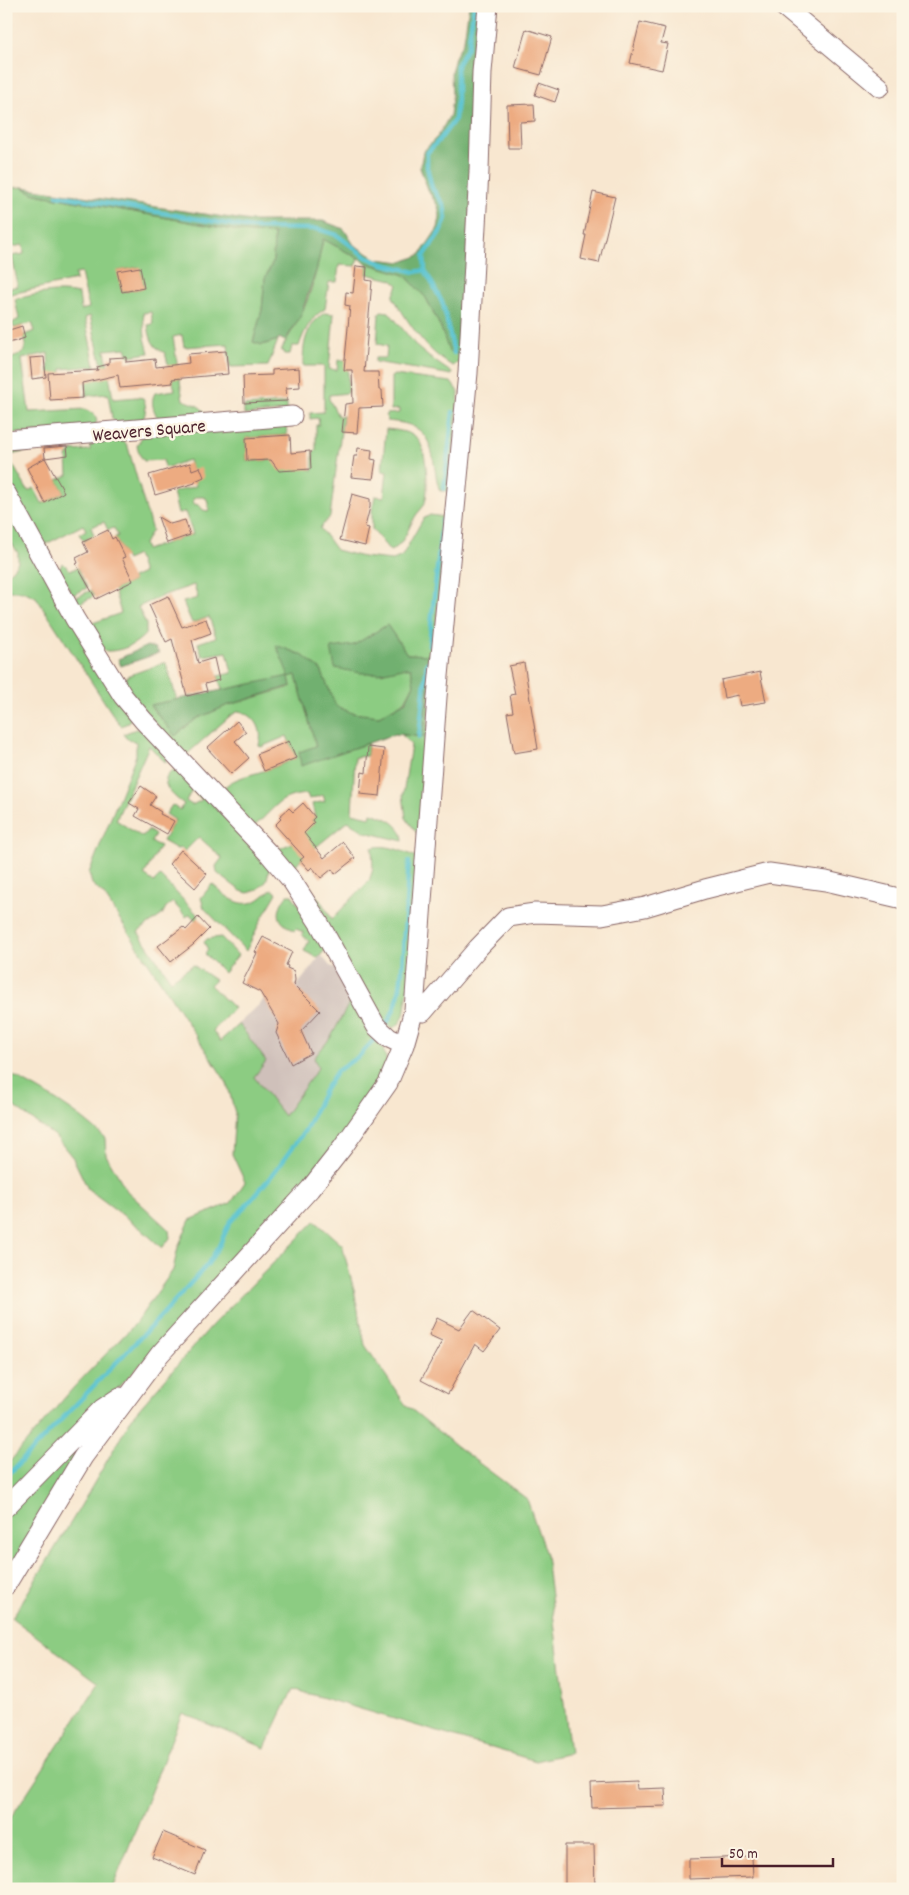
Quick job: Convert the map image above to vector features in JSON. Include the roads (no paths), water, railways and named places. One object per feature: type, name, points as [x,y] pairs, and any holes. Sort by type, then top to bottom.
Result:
[{"type":"street","points":[[6,1585],[83,1457],[160,1354],[321,1176],[388,1083],[404,1045],[414,1010],[436,706],[468,373],[479,171],[482,72],[488,6]]},
{"type":"street","points":[[783,6],[880,87]]},
{"type":"street","name":"Weavers Square","points":[[6,440],[292,416]]},
{"type":"street","points":[[6,493],[75,619],[123,696],[292,881],[319,923],[376,1026],[389,1038],[404,1045]]},
{"type":"street","points":[[414,1010],[423,1012],[478,948],[508,917],[535,913],[602,915],[645,908],[704,889],[769,873],[826,881],[903,899]]},
{"type":"street","points":[[6,1507],[102,1410],[120,1397],[126,1399]]},
{"type":"waterway","points":[[454,353],[443,304],[425,270],[424,256],[442,229],[446,218],[444,205],[432,188],[427,167],[427,153],[455,119],[457,65],[468,46],[474,6]]},
{"type":"waterway","points":[[57,195],[251,228],[318,229],[337,235],[366,257],[383,264],[415,272],[425,270]]},
{"type":"waterway","points":[[444,489],[453,412]]},
{"type":"waterway","points":[[429,645],[442,521]]},
{"type":"waterway","points":[[419,737],[427,663]]},
{"type":"waterway","points":[[387,1023],[397,1002],[401,979],[409,862]]},
{"type":"waterway","points":[[6,1477],[162,1315],[207,1265],[219,1246],[230,1222],[273,1174],[306,1129],[324,1091],[337,1071],[359,1056],[375,1039]]}]
